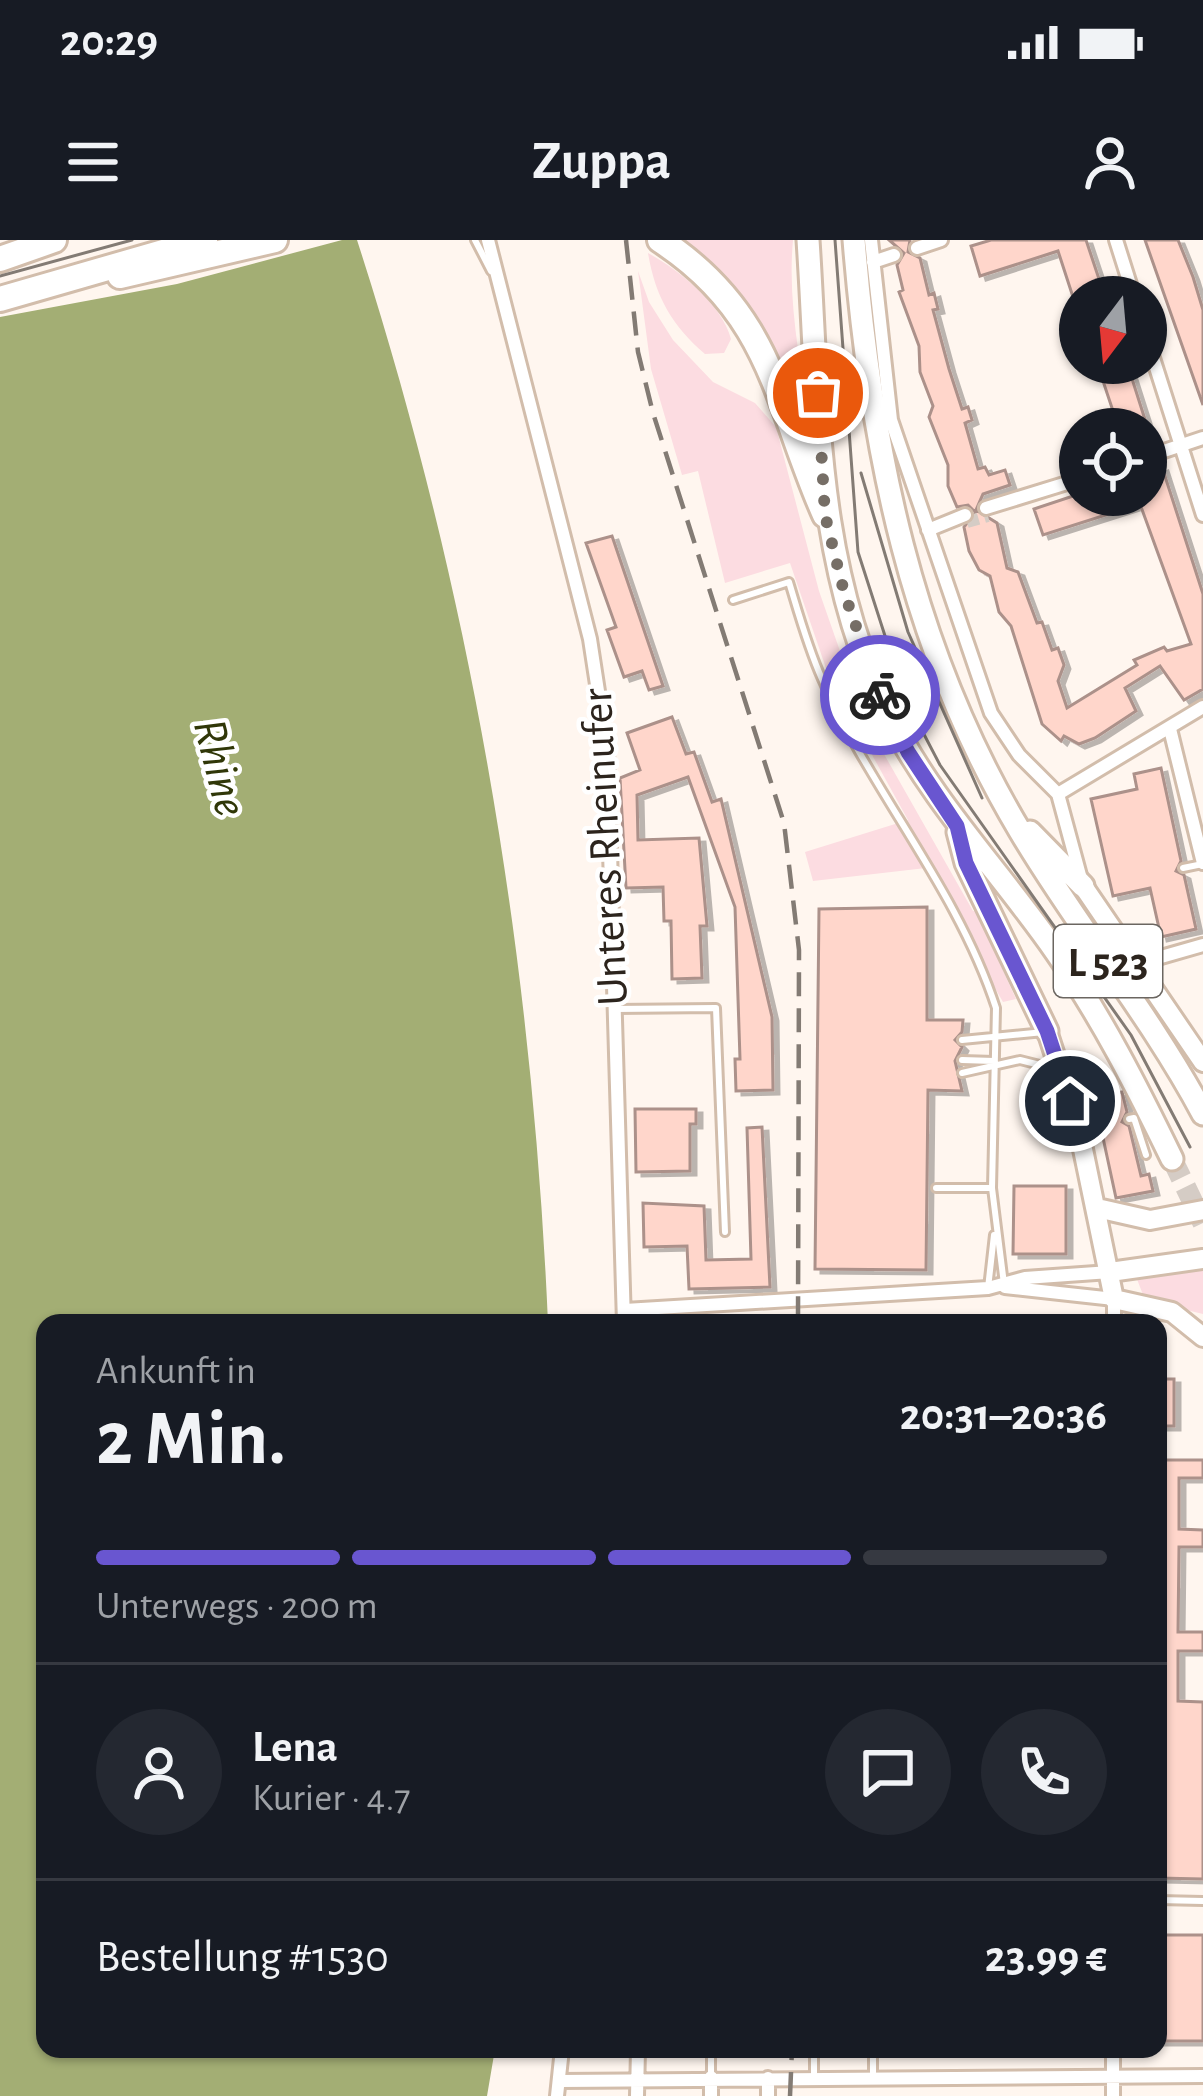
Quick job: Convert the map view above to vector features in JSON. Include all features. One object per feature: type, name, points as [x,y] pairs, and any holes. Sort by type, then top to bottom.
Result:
[{"type":"highway","points":[[0,259],[54,240]]},
{"type":"highway","points":[[0,299],[205,240]]},
{"type":"highway","points":[[80,274],[152,272],[275,240]]},
{"type":"highway","points":[[660,240],[692,263],[751,330],[777,378],[825,515]]},
{"type":"main road","name":"L 523","points":[[808,240],[825,515],[844,592],[886,709],[957,826],[1014,895],[1100,1018],[1172,1159]]},
{"type":"main road","name":"L 523","points":[[854,240],[879,452],[896,535],[958,713],[1008,811],[1150,1022],[1203,1114]]},
{"type":"main road","points":[[1008,811],[1083,886]]},
{"type":"main road","points":[[957,826],[966,863],[1047,1031]]},
{"type":"main road","name":"L 523","points":[[1083,886],[1140,962],[1203,1062]]},
{"type":"main road","name":"L 523","points":[[1047,1031],[1078,1130],[1114,1299]]},
{"type":"main road","points":[[1097,1208],[1150,1220],[1203,1210]]},
{"type":"main road","points":[[1110,1272],[1203,1259]]},
{"type":"main road","points":[[1114,1299],[1203,1319]]},
{"type":"main road","points":[[1172,1312],[1203,1337]]},
{"type":"street","name":"Unteres Rheinufer","points":[[488,240],[593,661],[607,750],[624,1314]]},
{"type":"street","points":[[871,240],[891,421],[991,713],[1019,755],[1058,794],[1083,886]]},
{"type":"street","points":[[916,248],[941,240]]},
{"type":"street","points":[[1116,240],[1127,276]]},
{"type":"street","points":[[873,262],[894,255]]},
{"type":"street","points":[[1161,384],[1203,515]]},
{"type":"street","points":[[1167,450],[1203,438]]},
{"type":"street","points":[[987,512],[1059,486]]},
{"type":"street","points":[[928,530],[962,519]]},
{"type":"street","points":[[1058,794],[1203,707]]},
{"type":"street","points":[[1171,729],[1203,863]]},
{"type":"street","points":[[1140,962],[1203,945]]},
{"type":"street","points":[[650,1314],[988,1288],[1024,1279],[1110,1272]]},
{"type":"street","points":[[1004,1286],[1114,1299],[1114,1314]]},
{"type":"street","points":[[561,2058],[558,2089],[637,2078],[1203,2076]]},
{"type":"street","points":[[637,2096],[638,2058]]},
{"type":"street","points":[[1113,2058],[1113,2096]]},
{"type":"street","points":[[711,2077],[711,2096]]},
{"type":"street","points":[[768,2078],[768,2096]]},
{"type":"street","points":[[832,2096],[833,2078]]},
{"type":"lane","points":[[475,240],[499,285]]},
{"type":"lane","points":[[733,600],[789,582],[823,682],[944,887],[987,980],[996,1008],[992,1188],[1004,1286]]},
{"type":"lane","points":[[1183,868],[1203,863]]},
{"type":"lane","points":[[612,1010],[716,1008],[725,1232]]},
{"type":"lane","points":[[962,1040],[1034,1037],[1047,1031]]},
{"type":"lane","points":[[962,1060],[994,1064]]},
{"type":"lane","points":[[962,1073],[1019,1060],[1062,1071]]},
{"type":"lane","points":[[1129,1119],[1134,1118],[1146,1154]]},
{"type":"lane","points":[[1078,1130],[1100,1126]]},
{"type":"lane","points":[[936,1188],[992,1188]]},
{"type":"lane","points":[[988,1288],[994,1232]]},
{"type":"lane","points":[[1167,1900],[1203,1901]]},
{"type":"lane","points":[[711,2058],[711,2077]]},
{"type":"lane","points":[[814,2058],[814,2078]]},
{"type":"lane","points":[[873,2058],[873,2078]]},
{"type":"shaded area","points":[[679,240],[793,240],[794,312],[809,430],[805,431],[783,371],[757,324]]},
{"type":"shaded area","points":[[648,253],[686,278],[719,313],[731,339],[724,353],[705,354],[674,321],[655,283]]},
{"type":"shaded area","points":[[638,271],[649,302],[673,340],[713,382],[755,403],[776,427],[819,591],[863,717],[973,911],[983,912],[990,942],[1016,999],[1003,1002],[926,868],[813,881],[805,852],[908,820],[829,677],[790,563],[725,583],[698,471],[682,475],[651,369]]},
{"type":"shaded area","points":[[1203,1263],[1203,1314],[1145,1300],[1135,1274]]},
{"type":"water","name":"Rhine","points":[[0,240],[357,240],[433,506],[489,775],[527,1047],[547,1314],[36,1314],[36,2058],[493,2058],[487,2096],[0,2096]]},
{"type":"pier","points":[[0,240],[342,240],[177,284],[0,317]]},
{"type":"building","points":[[889,240],[910,240],[908,252],[920,258],[929,295],[934,293],[938,309],[933,310],[949,369],[962,409],[968,407],[972,420],[965,423],[978,469],[985,467],[989,475],[1005,470],[1010,485],[983,494],[976,510],[997,523],[1007,568],[1018,572],[1037,623],[1042,622],[1052,650],[1058,648],[1064,665],[1058,681],[1067,708],[1137,665],[1134,660],[1164,647],[1167,651],[1191,644],[1144,516],[1167,516],[1167,482],[1203,594],[1203,689],[1184,700],[1160,666],[1125,688],[1136,711],[1095,738],[1079,744],[1064,736],[1061,741],[1042,724],[990,576],[979,570],[969,551],[964,527],[975,512],[968,505],[957,507],[948,486],[948,465],[929,417],[933,406],[920,372],[919,346],[899,292],[903,290],[897,265],[904,253]]},
{"type":"building","points":[[991,240],[1086,240],[1098,276],[1066,276],[1058,251],[980,276],[971,246]]},
{"type":"building","points":[[1145,240],[1178,240],[1203,310],[1203,405],[1167,303],[1167,276],[1158,276]]},
{"type":"building","points":[[1104,384],[1134,384],[1141,408],[1112,408]]},
{"type":"building","points":[[1059,501],[1059,516],[1102,516],[1043,535],[1034,509]]},
{"type":"building","points":[[612,536],[663,686],[649,690],[642,671],[624,677],[607,630],[616,627],[586,543]]},
{"type":"building","points":[[672,717],[686,754],[694,752],[712,802],[721,799],[772,1017],[773,1090],[736,1091],[735,1059],[740,1059],[735,907],[688,777],[637,795],[638,840],[699,838],[707,926],[700,926],[702,978],[672,979],[671,921],[664,921],[663,887],[626,888],[620,778],[640,770],[627,733]]},
{"type":"building","points":[[1161,768],[1181,861],[1176,871],[1184,875],[1196,929],[1161,937],[1150,888],[1113,896],[1091,799],[1137,789],[1134,774]]},
{"type":"building","points":[[927,907],[927,1020],[963,1020],[955,1040],[962,1047],[955,1061],[962,1091],[928,1090],[926,1270],[815,1269],[819,909]]},
{"type":"building","points":[[1122,1092],[1127,1112],[1122,1122],[1129,1126],[1141,1176],[1149,1174],[1153,1191],[1116,1198],[1102,1133],[1107,1126],[1099,1119],[1094,1097]]},
{"type":"building","points":[[635,1109],[696,1109],[696,1124],[690,1124],[690,1171],[636,1172]]},
{"type":"building","points":[[762,1127],[770,1287],[689,1289],[687,1246],[644,1247],[643,1203],[704,1206],[706,1260],[751,1259],[747,1128]]},
{"type":"building","points":[[1014,1186],[1066,1186],[1066,1254],[1013,1254]]},
{"type":"building","points":[[1167,1379],[1174,1379],[1174,1426],[1167,1426]]},
{"type":"building","points":[[1167,1460],[1203,1460],[1203,1478],[1179,1478],[1179,1529],[1203,1530],[1203,1547],[1179,1547],[1178,1632],[1203,1632],[1203,1651],[1178,1651],[1178,1701],[1203,1702],[1203,1879],[1167,1878]]},
{"type":"building","points":[[1167,1935],[1203,1935],[1203,2041],[1167,2041]]},
{"type":"tunnel","points":[[967,522],[988,516]]},
{"type":"tunnel","points":[[1172,1159],[1203,1223]]},
{"type":"tram line","points":[[0,276],[132,240]]},
{"type":"tram line","points":[[835,240],[858,552],[905,698],[940,765],[1131,1035],[1190,1147]]},
{"type":"tram line","points":[[861,473],[908,632],[982,798]]},
{"type":"railway","points":[[626,240],[638,352],[653,413],[784,823],[799,950],[798,1314]]},
{"type":"railway","points":[[790,2096],[792,2058]]},
{"type":"way so far","points":[[818,393],[825,515],[862,651],[880,695]]},
{"type":"route","points":[[880,695],[908,752],[957,826],[966,863],[1010,945],[1047,1031],[1070,1101]]}]
